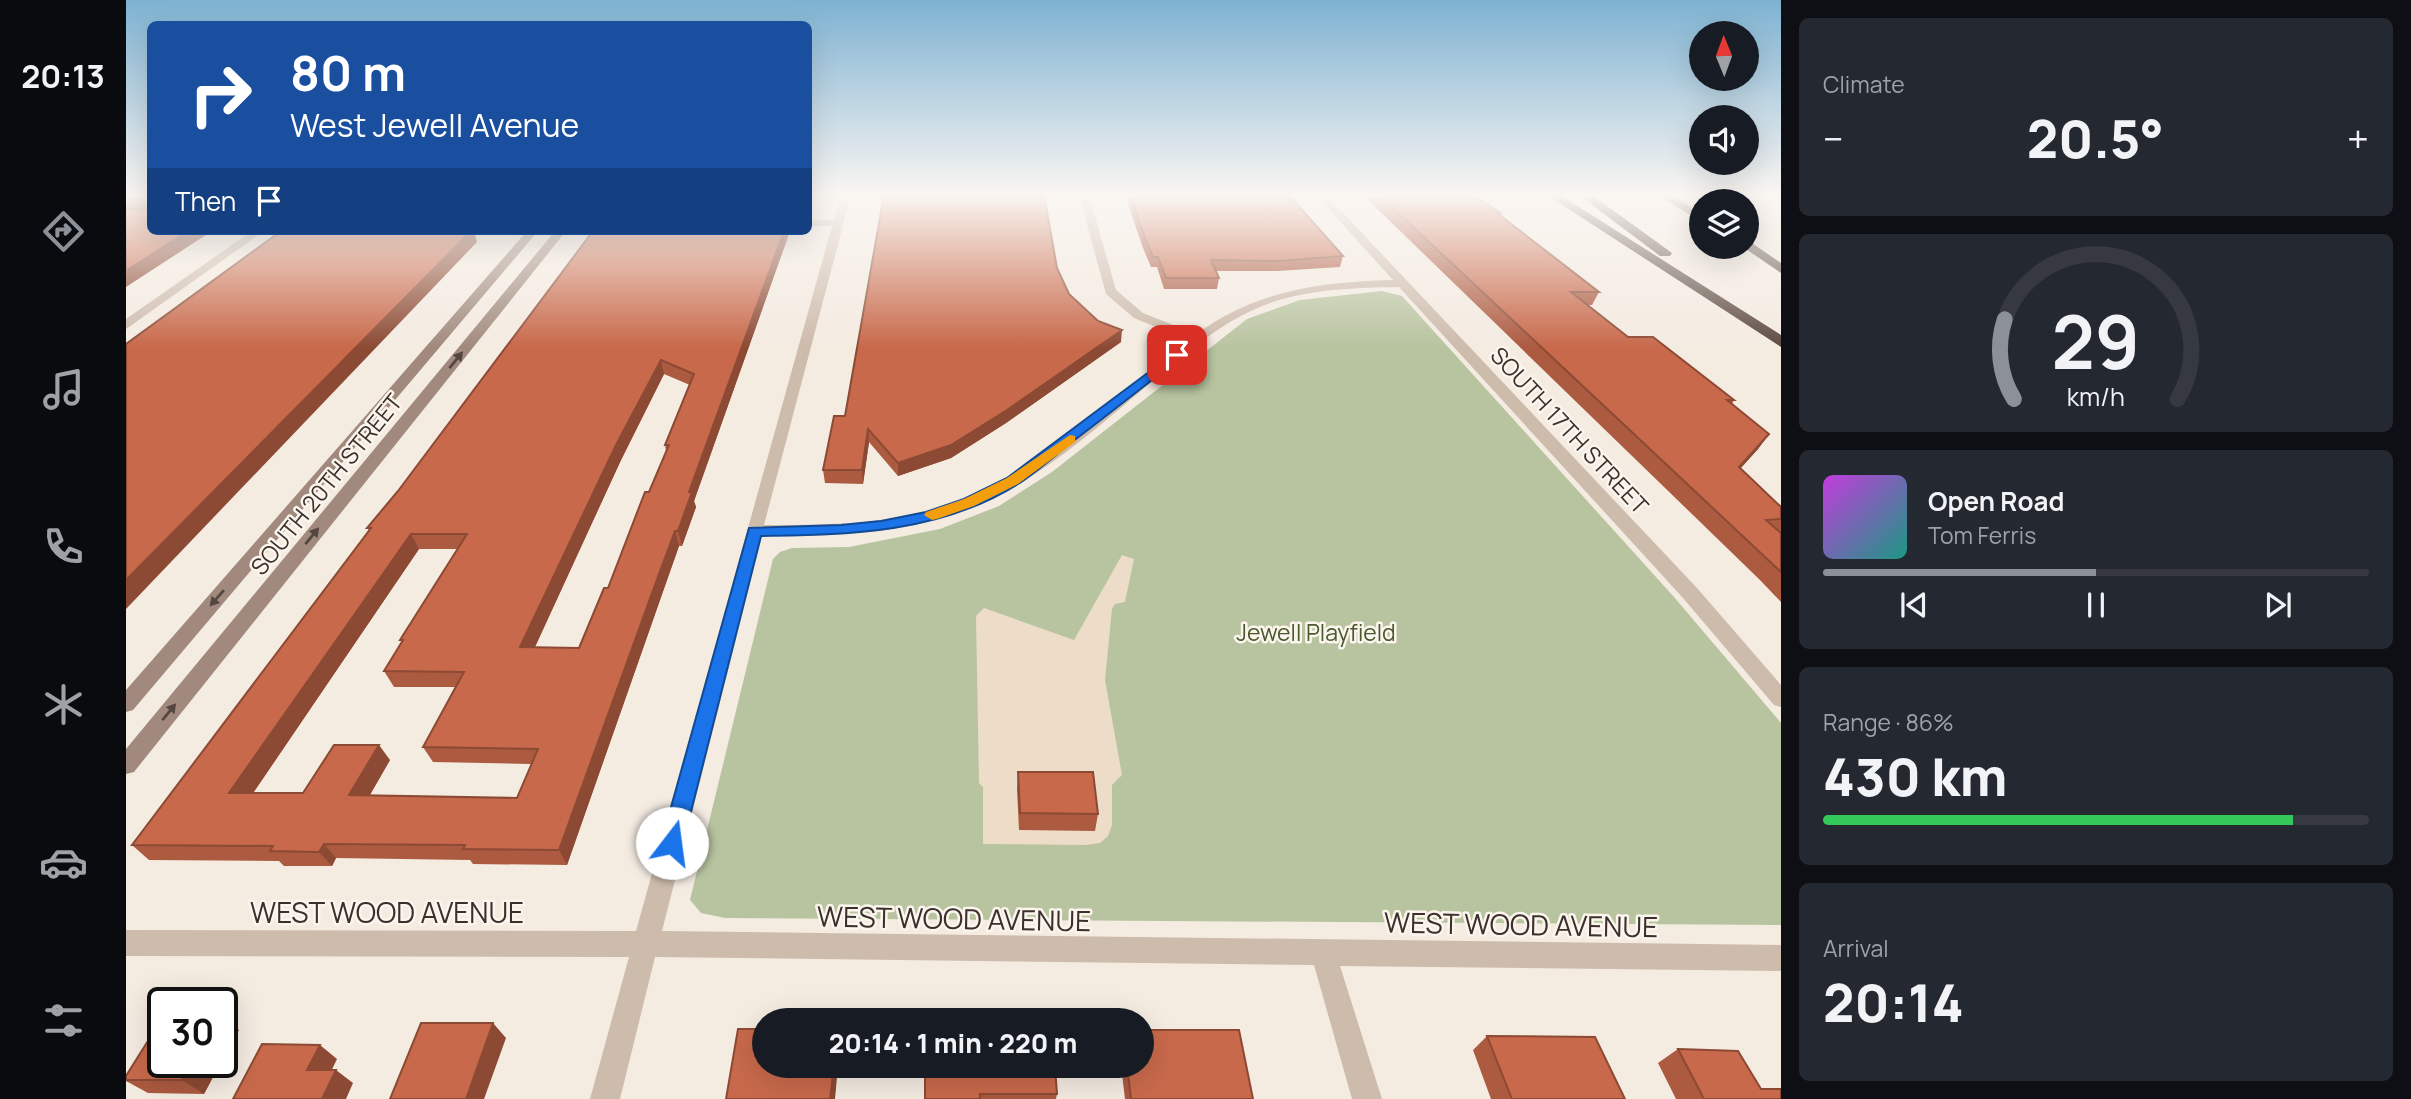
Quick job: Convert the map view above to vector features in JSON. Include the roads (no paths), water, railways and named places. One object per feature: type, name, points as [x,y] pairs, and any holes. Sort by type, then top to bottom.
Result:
[{"type":"highway","points":[[1634,246],[1781,339]]},
{"type":"highway","points":[[1655,246],[1781,339]]},
{"type":"highway","points":[[1759,254],[1781,269]]},
{"type":"street","points":[[126,324],[237,246]]},
{"type":"street","name":"SOUTH 20TH STREET","points":[[126,704],[520,246]]},
{"type":"street","name":"SOUTH 20TH STREET","points":[[126,765],[549,246]]},
{"type":"street","points":[[605,1099],[754,531],[833,246]]},
{"type":"street","points":[[1098,246],[1110,291],[1117,301],[1139,316],[1198,339]]},
{"type":"street","name":"SOUTH 17TH STREET","points":[[1369,246],[1690,593],[1781,699]]},
{"type":"street","points":[[754,531],[841,530],[881,526],[929,516],[969,502],[1012,481],[1034,466],[1198,339],[1242,310],[1290,293],[1346,285],[1403,283]]},
{"type":"street","name":"WEST WOOD AVENUE","points":[[126,943],[645,944],[1781,958]]},
{"type":"street","points":[[1323,952],[1367,1099]]},
{"type":"park label","name":"Jewell Playfield","points":[[1316,632]]}]
